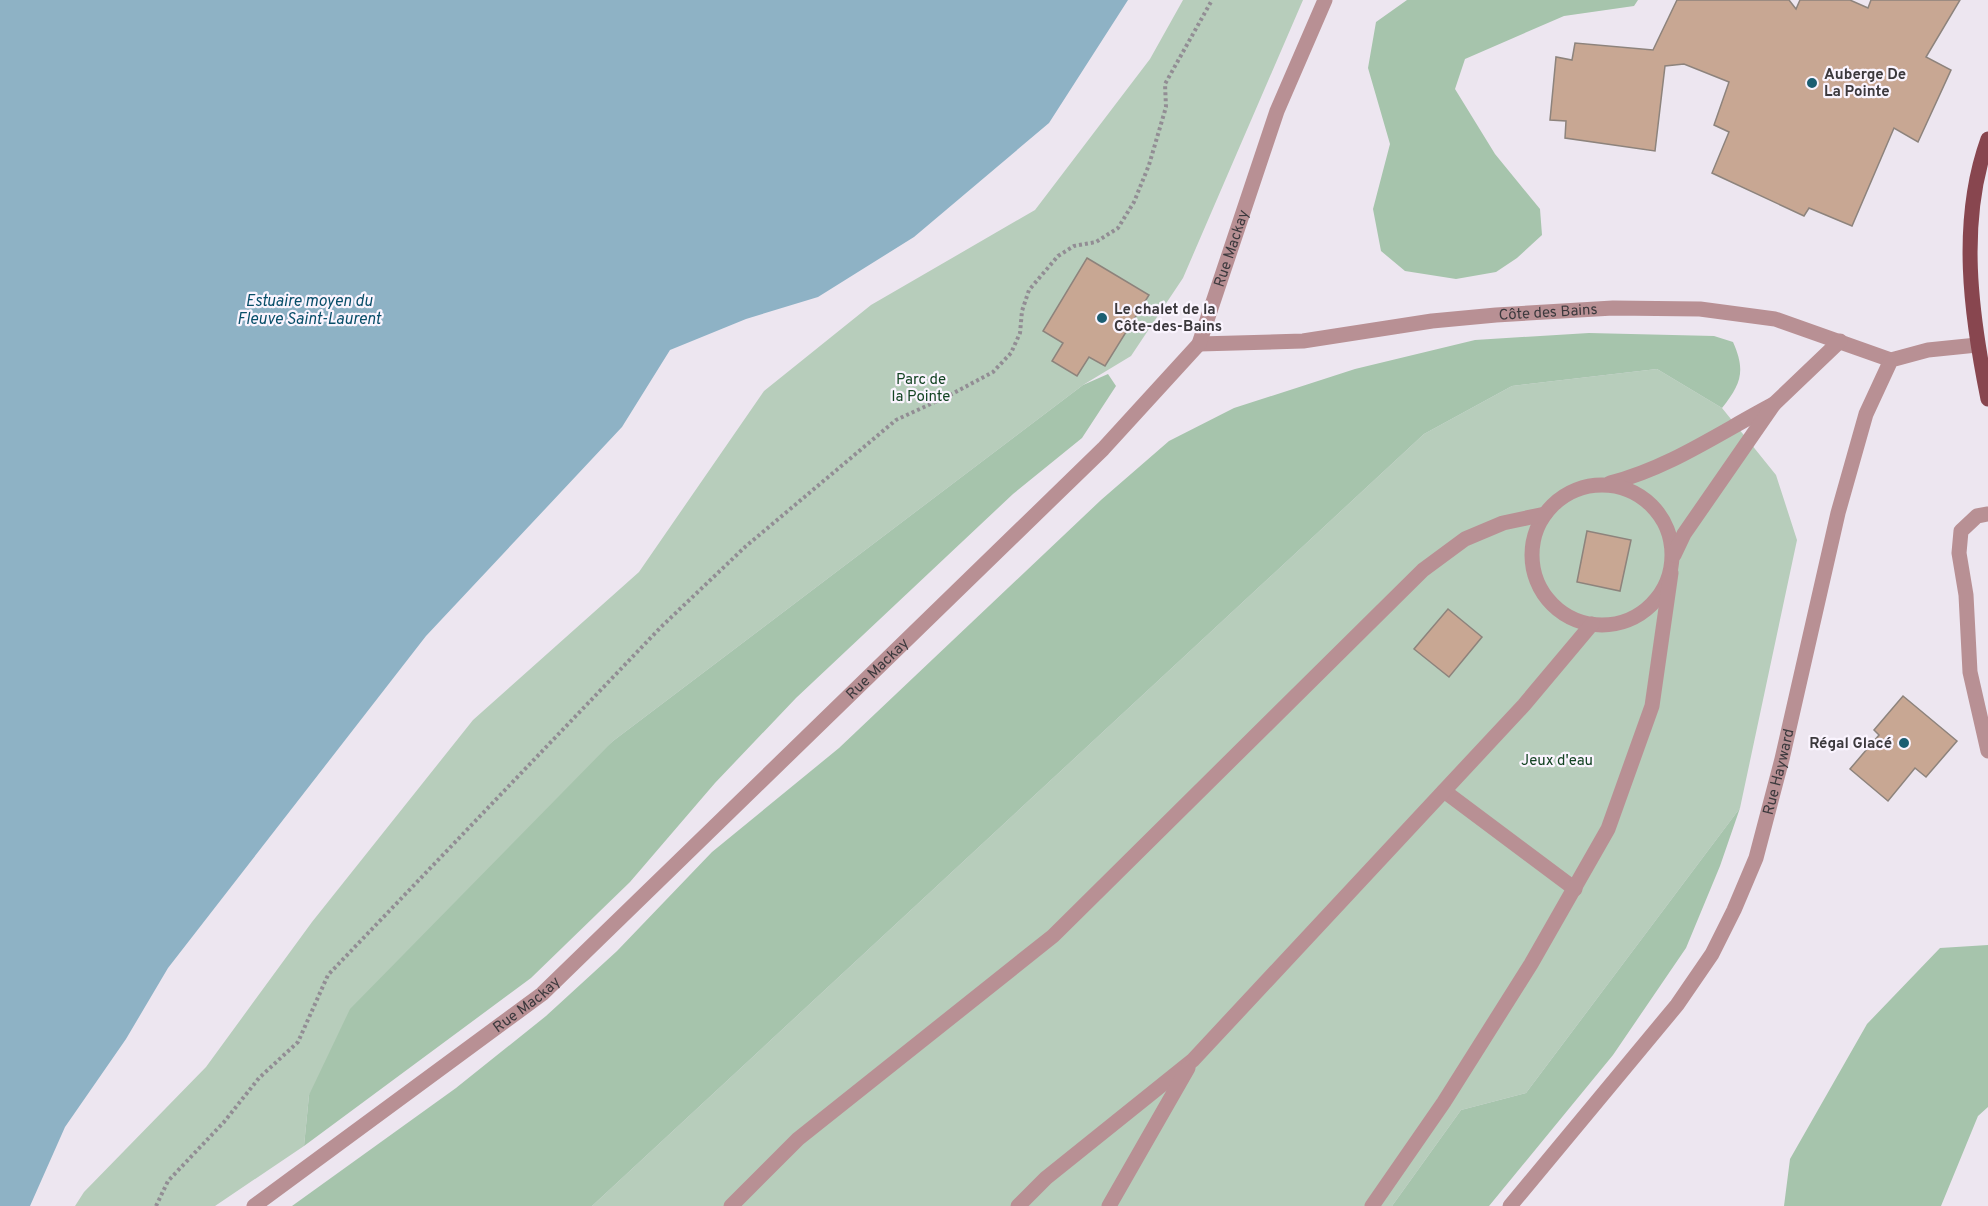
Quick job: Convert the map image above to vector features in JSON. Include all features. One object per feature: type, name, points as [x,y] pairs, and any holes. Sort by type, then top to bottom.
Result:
[{"type":"main road","points":[[1988,139],[1980,162],[1972,233],[1971,303],[1988,399]]},
{"type":"street","name":"Rue Mackay","points":[[254,1206],[542,994],[1103,449],[1198,344],[1265,141],[1302,49],[1325,0]]},
{"type":"street","name":"Côte des Bains","points":[[1198,344],[1303,341],[1432,321],[1613,308],[1700,309],[1775,320],[1891,360]]},
{"type":"street","points":[[1774,404],[1677,459],[1635,477],[1604,485],[1581,487],[1567,494],[1545,514],[1538,525],[1531,552],[1536,579],[1541,591],[1571,619],[1592,624],[1624,622],[1647,610],[1657,599],[1684,534],[1774,404],[1840,341]]},
{"type":"street","points":[[1891,360],[1928,350],[1977,345]]},
{"type":"street","name":"Rue Hayward","points":[[1510,1206],[1677,1005],[1712,954],[1734,910],[1756,858],[1782,759],[1838,513],[1866,414],[1891,360]]},
{"type":"street","points":[[1372,1206],[1444,1102],[1575,889],[1608,829],[1652,706],[1663,642],[1672,565],[1668,528],[1651,504],[1626,488],[1604,485]]},
{"type":"street","points":[[730,1206],[798,1139],[1053,936],[1423,570],[1464,539],[1503,523],[1545,514]]},
{"type":"street","points":[[1988,514],[1977,516],[1961,531],[1959,553],[1966,595],[1970,672],[1988,751]]},
{"type":"street","points":[[1018,1206],[1046,1178],[1193,1060],[1524,705],[1592,624]]},
{"type":"street","points":[[1444,791],[1575,889]]},
{"type":"street","points":[[1109,1206],[1193,1060]]},
{"type":"path","points":[[156,1206],[168,1181],[224,1122],[259,1078],[298,1042],[328,975],[661,627],[745,547],[896,420],[993,372],[1011,353],[1020,333],[1022,310],[1029,290],[1058,256],[1074,246],[1096,242],[1118,228],[1134,202],[1149,165],[1166,107],[1165,84],[1212,0]]},
{"type":"green space","name":"Parc de la Pointe","points":[[1183,0],[1303,0],[1183,278],[1131,356],[1083,385],[613,741],[309,1095],[304,1146],[215,1206],[75,1206],[84,1192],[206,1067],[312,922],[473,720],[639,572],[764,391],[871,305],[1035,210],[1150,59]]},
{"type":"green space","points":[[1407,0],[1638,0],[1634,6],[1564,16],[1465,59],[1455,89],[1495,154],[1540,209],[1542,235],[1517,258],[1496,272],[1456,279],[1405,271],[1381,251],[1373,209],[1390,144],[1368,68],[1376,22]]},
{"type":"green space","points":[[1589,333],[1714,336],[1733,342],[1740,369],[1734,392],[1722,408],[1657,369],[1512,386],[1424,434],[592,1206],[292,1206],[456,1088],[546,1016],[617,951],[712,852],[839,748],[1101,500],[1169,441],[1234,408],[1355,369],[1475,340]]},
{"type":"green space","name":"Jeux d'eau","points":[[1657,369],[1722,408],[1776,475],[1797,540],[1740,808],[1526,1093],[1461,1110],[1392,1206],[592,1206],[1424,434],[1512,386]]},
{"type":"green space","points":[[1108,374],[1116,386],[1082,438],[1013,494],[796,698],[715,783],[630,882],[531,978],[304,1146],[309,1095],[350,1009],[613,741],[1083,385]]},
{"type":"green space","points":[[1740,808],[1720,866],[1686,948],[1613,1055],[1489,1206],[1392,1206],[1461,1110],[1526,1093]]},
{"type":"green space","points":[[1988,945],[1988,1107],[1978,1116],[1941,1206],[1784,1206],[1790,1159],[1867,1024],[1940,948]]},
{"type":"water","name":"Estuaire moyen du Fleuve Saint-Laurent","points":[[0,0],[1128,0],[1049,123],[914,237],[818,297],[746,319],[670,350],[622,427],[426,636],[168,968],[126,1039],[65,1127],[30,1206],[0,1206]]},
{"type":"building","points":[[1677,0],[1789,0],[1796,9],[1800,0],[1850,0],[1868,8],[1871,0],[1960,0],[1926,57],[1951,70],[1918,142],[1894,128],[1852,226],[1809,208],[1804,216],[1712,173],[1729,132],[1714,125],[1729,82],[1684,64],[1665,66],[1655,151],[1565,138],[1566,121],[1550,120],[1556,57],[1572,60],[1575,43],[1653,50]]},
{"type":"building","points":[[1087,258],[1149,295],[1105,366],[1089,357],[1077,376],[1052,361],[1063,343],[1043,331]]},
{"type":"building","points":[[1587,531],[1631,540],[1620,591],[1577,582]]},
{"type":"building","points":[[1448,609],[1482,637],[1449,677],[1414,649]]},
{"type":"building","points":[[1903,696],[1957,741],[1926,777],[1915,768],[1888,801],[1850,769],[1879,735],[1874,730]]},
{"type":"place","name":"Auberge De La Pointe","points":[[1812,83]]},
{"type":"place","name":"Le chalet de la Côte-des-Bains","points":[[1102,318]]},
{"type":"place","name":"Régal Glacé","points":[[1904,743]]}]
